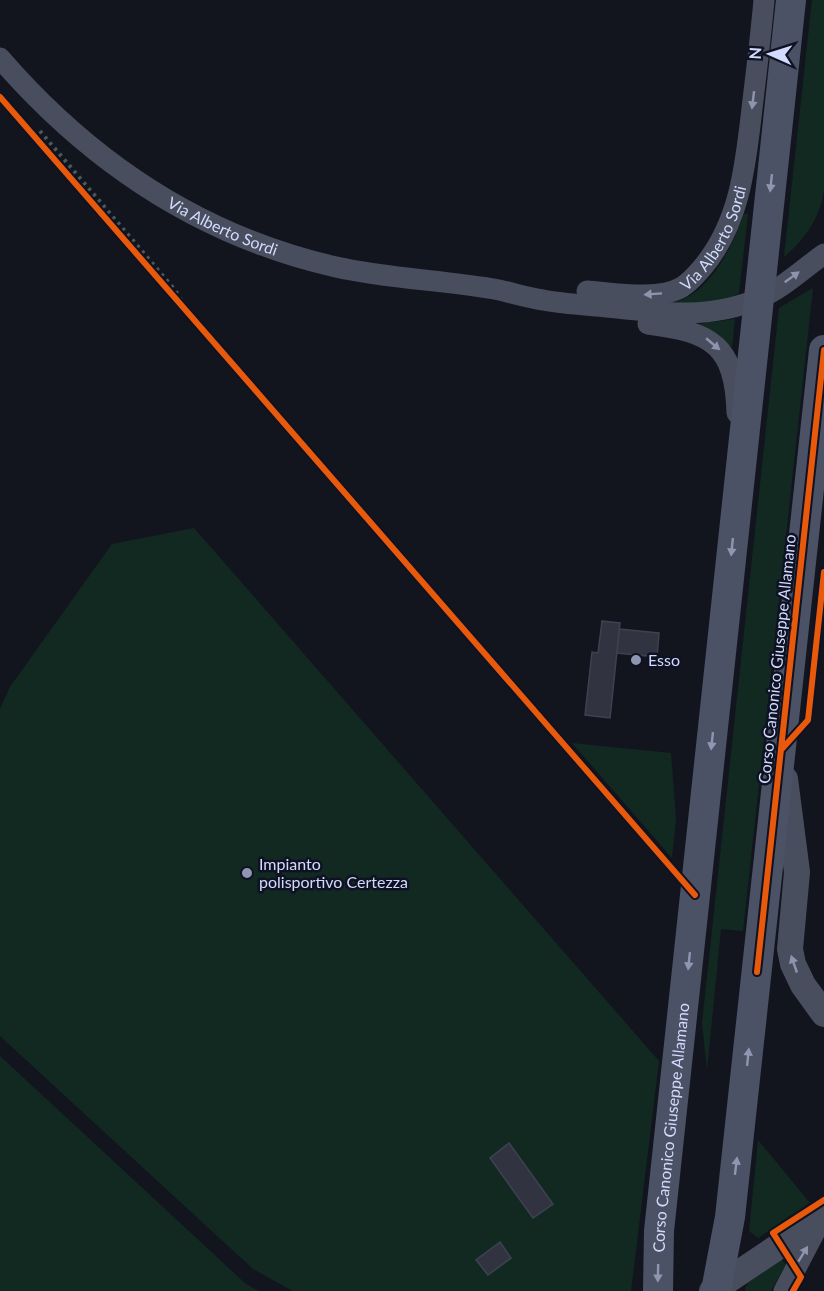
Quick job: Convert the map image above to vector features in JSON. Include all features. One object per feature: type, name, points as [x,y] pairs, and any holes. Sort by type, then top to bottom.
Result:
[{"type":"main road","name":"Corso Canonico Giuseppe Allamano","points":[[658,1291],[659,1232],[791,0]]},
{"type":"main road","name":"Corso Canonico Giuseppe Allamano","points":[[723,1288],[824,350]]},
{"type":"street","name":"Via Alberto Sordi","points":[[497,290],[544,287],[620,294],[664,293],[681,288],[693,279],[725,234],[735,208],[744,171],[764,0]]},
{"type":"street","name":"Via Alberto Sordi","points":[[0,58],[75,135],[151,191],[262,245],[336,267],[417,281],[497,290],[543,300],[658,313],[710,312],[760,298],[778,288],[824,254]]},
{"type":"street","name":"Via Alberto Sordi","points":[[497,290],[541,311],[687,331],[703,336],[715,344],[725,355],[736,393],[738,489]]},
{"type":"street","points":[[781,750],[797,872],[790,949],[793,964],[803,985],[824,1014]]},
{"type":"street","points":[[723,1288],[823,1216]]},
{"type":"street","points":[[784,1291],[823,1216]]},
{"type":"path","points":[[36,128],[175,290],[192,319]]},
{"type":"path","points":[[57,162],[200,328]]},
{"type":"green space","points":[[812,0],[824,0],[824,189],[819,209],[810,227],[784,257]]},
{"type":"green space","points":[[744,214],[748,214],[739,293],[710,304],[661,304],[684,299],[705,284],[722,262]]},
{"type":"green space","points":[[813,288],[743,931],[721,929],[707,1070],[702,1023],[779,308]]},
{"type":"green space","points":[[735,319],[732,348],[718,334],[698,324]]},
{"type":"green space","name":"Impianto polisportivo Certezza","points":[[194,528],[659,1061],[631,1291],[293,1291],[253,1269],[0,1036],[0,709],[10,687],[112,544]]},
{"type":"green space","points":[[572,743],[671,753],[676,818],[672,858]]},
{"type":"green space","points":[[0,1056],[246,1284],[259,1291],[0,1291]]},
{"type":"green space","points":[[758,1140],[810,1203],[758,1238],[749,1231]]},
{"type":"green space","points":[[780,1257],[786,1265],[771,1291],[746,1291],[745,1288],[749,1282]]},
{"type":"building","points":[[602,621],[620,623],[610,718],[585,715],[592,652],[598,653]]},
{"type":"building","points":[[619,629],[659,633],[657,657],[617,653]]},
{"type":"building","points":[[509,1143],[553,1204],[533,1218],[490,1158]]},
{"type":"building","points":[[500,1242],[511,1258],[488,1275],[476,1260]]},
{"type":"cycle path","points":[[0,97],[695,895]]},
{"type":"cycle path","points":[[757,972],[824,350]]},
{"type":"cycle path","points":[[781,750],[808,720],[824,572]]},
{"type":"cycle path","points":[[793,1291],[801,1277],[773,1233],[824,1200]]},
{"type":"place","name":"Esso","points":[[636,660]]},
{"type":"place","name":"Impianto polisportivo Certezza","points":[[247,873]]}]
